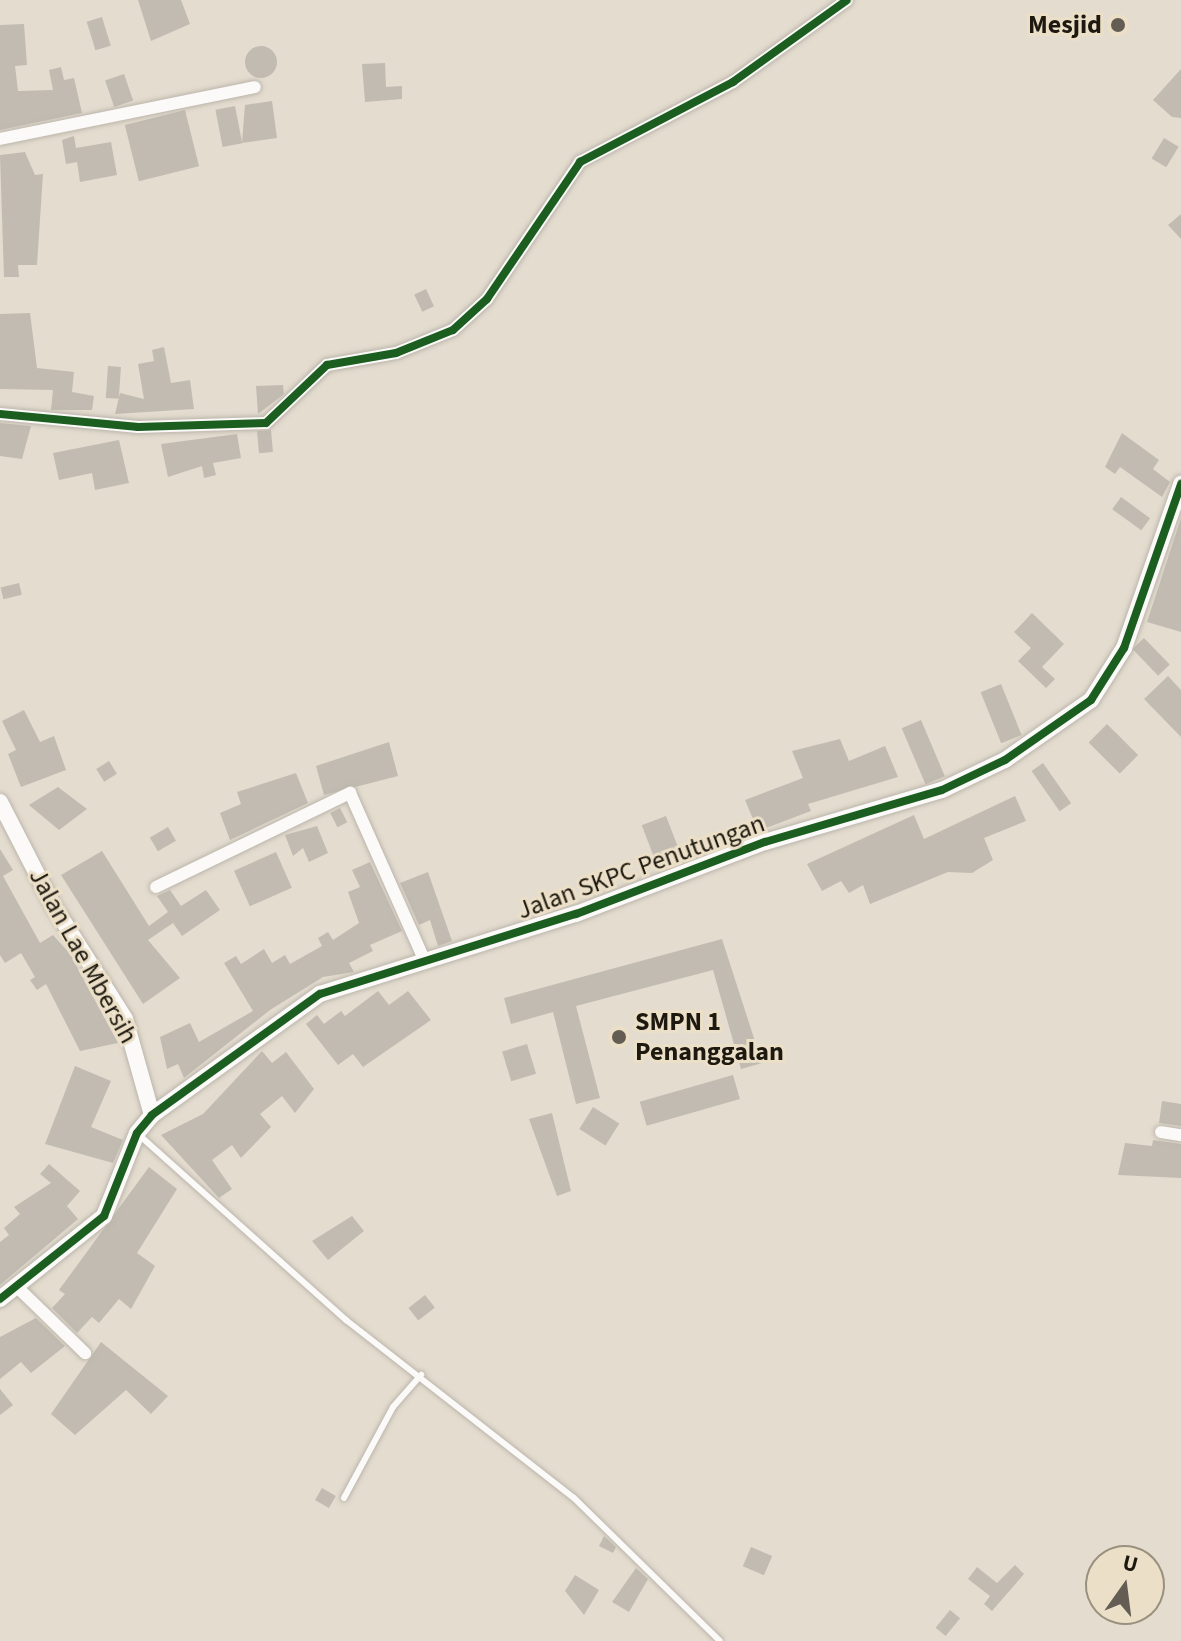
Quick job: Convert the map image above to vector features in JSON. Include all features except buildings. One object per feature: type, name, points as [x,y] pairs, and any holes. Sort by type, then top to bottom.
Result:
[{"type":"street","points":[[0,414],[138,427],[266,423],[327,365],[396,353],[453,330],[487,299],[580,162],[733,82],[847,0]]},
{"type":"street","points":[[0,139],[255,87]]},
{"type":"street","name":"Jalan SKPC Penutungan","points":[[0,1299],[104,1216],[137,1133],[152,1115],[295,1017],[320,994],[576,914],[765,842],[942,790],[1005,760],[1091,700],[1124,648],[1181,484]]},
{"type":"street","points":[[156,887],[350,793],[424,959]]},
{"type":"street","name":"Jalan Lae Mbersih","points":[[0,802],[53,905],[125,1019],[152,1115]]},
{"type":"street","points":[[1161,1132],[1181,1135]]},
{"type":"street","points":[[15,1285],[85,1353]]},
{"type":"lane","points":[[137,1133],[282,1266],[606,1526],[720,1641]]},
{"type":"lane","points":[[344,1498],[393,1407],[421,1375]]},
{"type":"cycle path","points":[[0,414],[138,427],[266,423],[327,365],[396,353],[453,330],[487,299],[580,162],[733,82],[847,0]]},
{"type":"cycle path","points":[[0,1299],[104,1216],[137,1133],[152,1115],[320,994],[576,914],[765,842],[942,790],[1005,760],[1091,700],[1124,648],[1181,484]]},
{"type":"place","name":"Mesjid","points":[[1118,25]]},
{"type":"place","name":"SMPN 1 Penanggalan","points":[[619,1037]]}]
